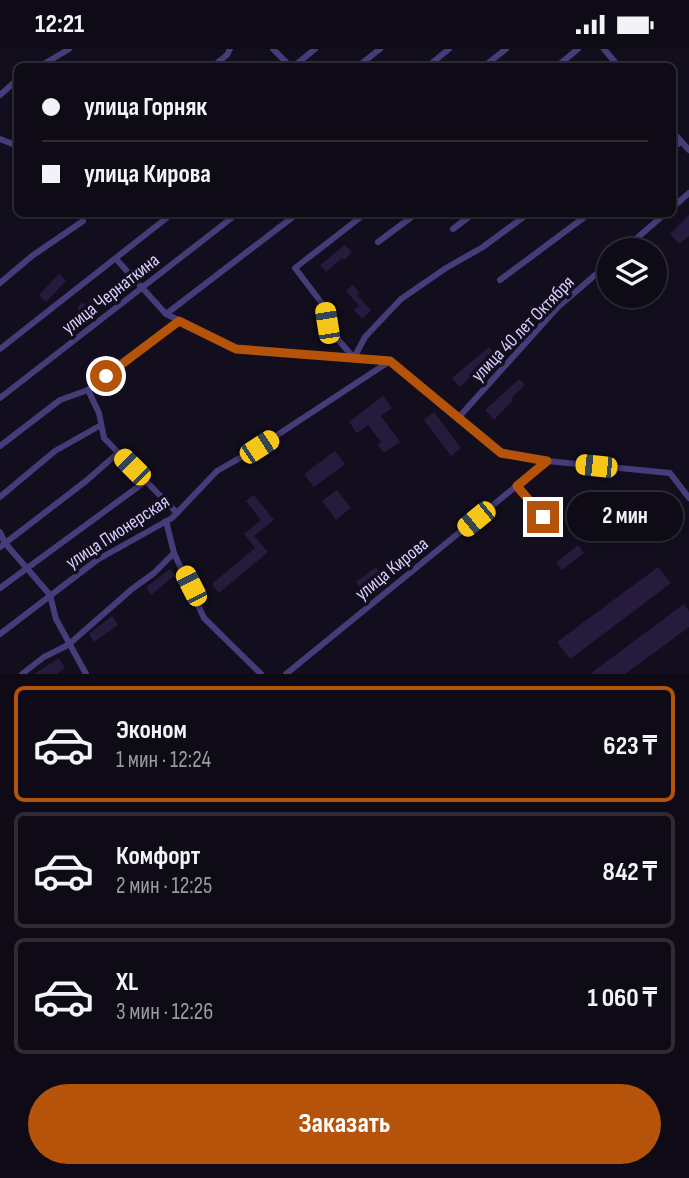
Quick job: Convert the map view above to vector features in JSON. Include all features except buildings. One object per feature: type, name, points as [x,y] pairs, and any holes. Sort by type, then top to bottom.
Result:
[{"type":"street","points":[[46,63],[69,49]]},
{"type":"street","points":[[217,63],[230,49]]},
{"type":"street","points":[[273,49],[288,63]]},
{"type":"street","points":[[297,63],[315,49]]},
{"type":"street","points":[[362,63],[380,49]]},
{"type":"street","points":[[432,63],[449,49]]},
{"type":"street","points":[[488,63],[506,49]]},
{"type":"street","points":[[560,63],[578,49]]},
{"type":"street","points":[[604,49],[615,63]]},
{"type":"street","points":[[0,95],[14,83]]},
{"type":"street","points":[[676,136],[689,150]]},
{"type":"street","points":[[676,145],[681,142]]},
{"type":"street","points":[[0,349],[168,217]]},
{"type":"street","name":"улица Чернаткина","points":[[0,398],[233,217]]},
{"type":"street","points":[[166,314],[293,217]]},
{"type":"street","points":[[354,358],[335,336],[327,323],[324,306],[295,268],[361,217]]},
{"type":"street","points":[[378,242],[412,217]]},
{"type":"street","points":[[453,229],[469,217]]},
{"type":"street","points":[[354,358],[365,337],[401,299],[446,268],[484,247],[524,217]]},
{"type":"street","points":[[500,280],[585,217]]},
{"type":"street","points":[[637,238],[661,217]]},
{"type":"street","points":[[0,283],[32,256],[83,221]]},
{"type":"street","points":[[116,258],[166,314],[236,349],[390,361],[501,453],[547,461],[670,473],[689,498]]},
{"type":"street","name":"улица 40 лет Октября","points":[[459,417],[558,307],[597,273]]},
{"type":"street","points":[[0,446],[60,400],[88,390],[179,321]]},
{"type":"street","name":"улица Пионерская","points":[[0,634],[97,560],[177,513],[217,471],[259,447],[390,361]]},
{"type":"street","points":[[88,390],[99,413],[104,438],[177,513]]},
{"type":"street","points":[[0,497],[55,451],[102,425]]},
{"type":"street","points":[[3,545],[118,453]]},
{"type":"street","name":"улица Кирова","points":[[291,672],[547,461]]},
{"type":"street","points":[[0,588],[146,481]]},
{"type":"street","points":[[517,486],[543,517]]},
{"type":"street","points":[[166,521],[174,552],[204,618],[261,674]]},
{"type":"street","points":[[0,532],[3,545],[27,567],[50,595],[56,619],[86,674]]},
{"type":"street","points":[[22,674],[44,657],[68,645],[132,589],[155,573],[174,552]]},
{"type":"route","points":[[106,376],[179,321],[236,349],[390,361],[501,453],[547,461],[517,486],[543,517]]}]
